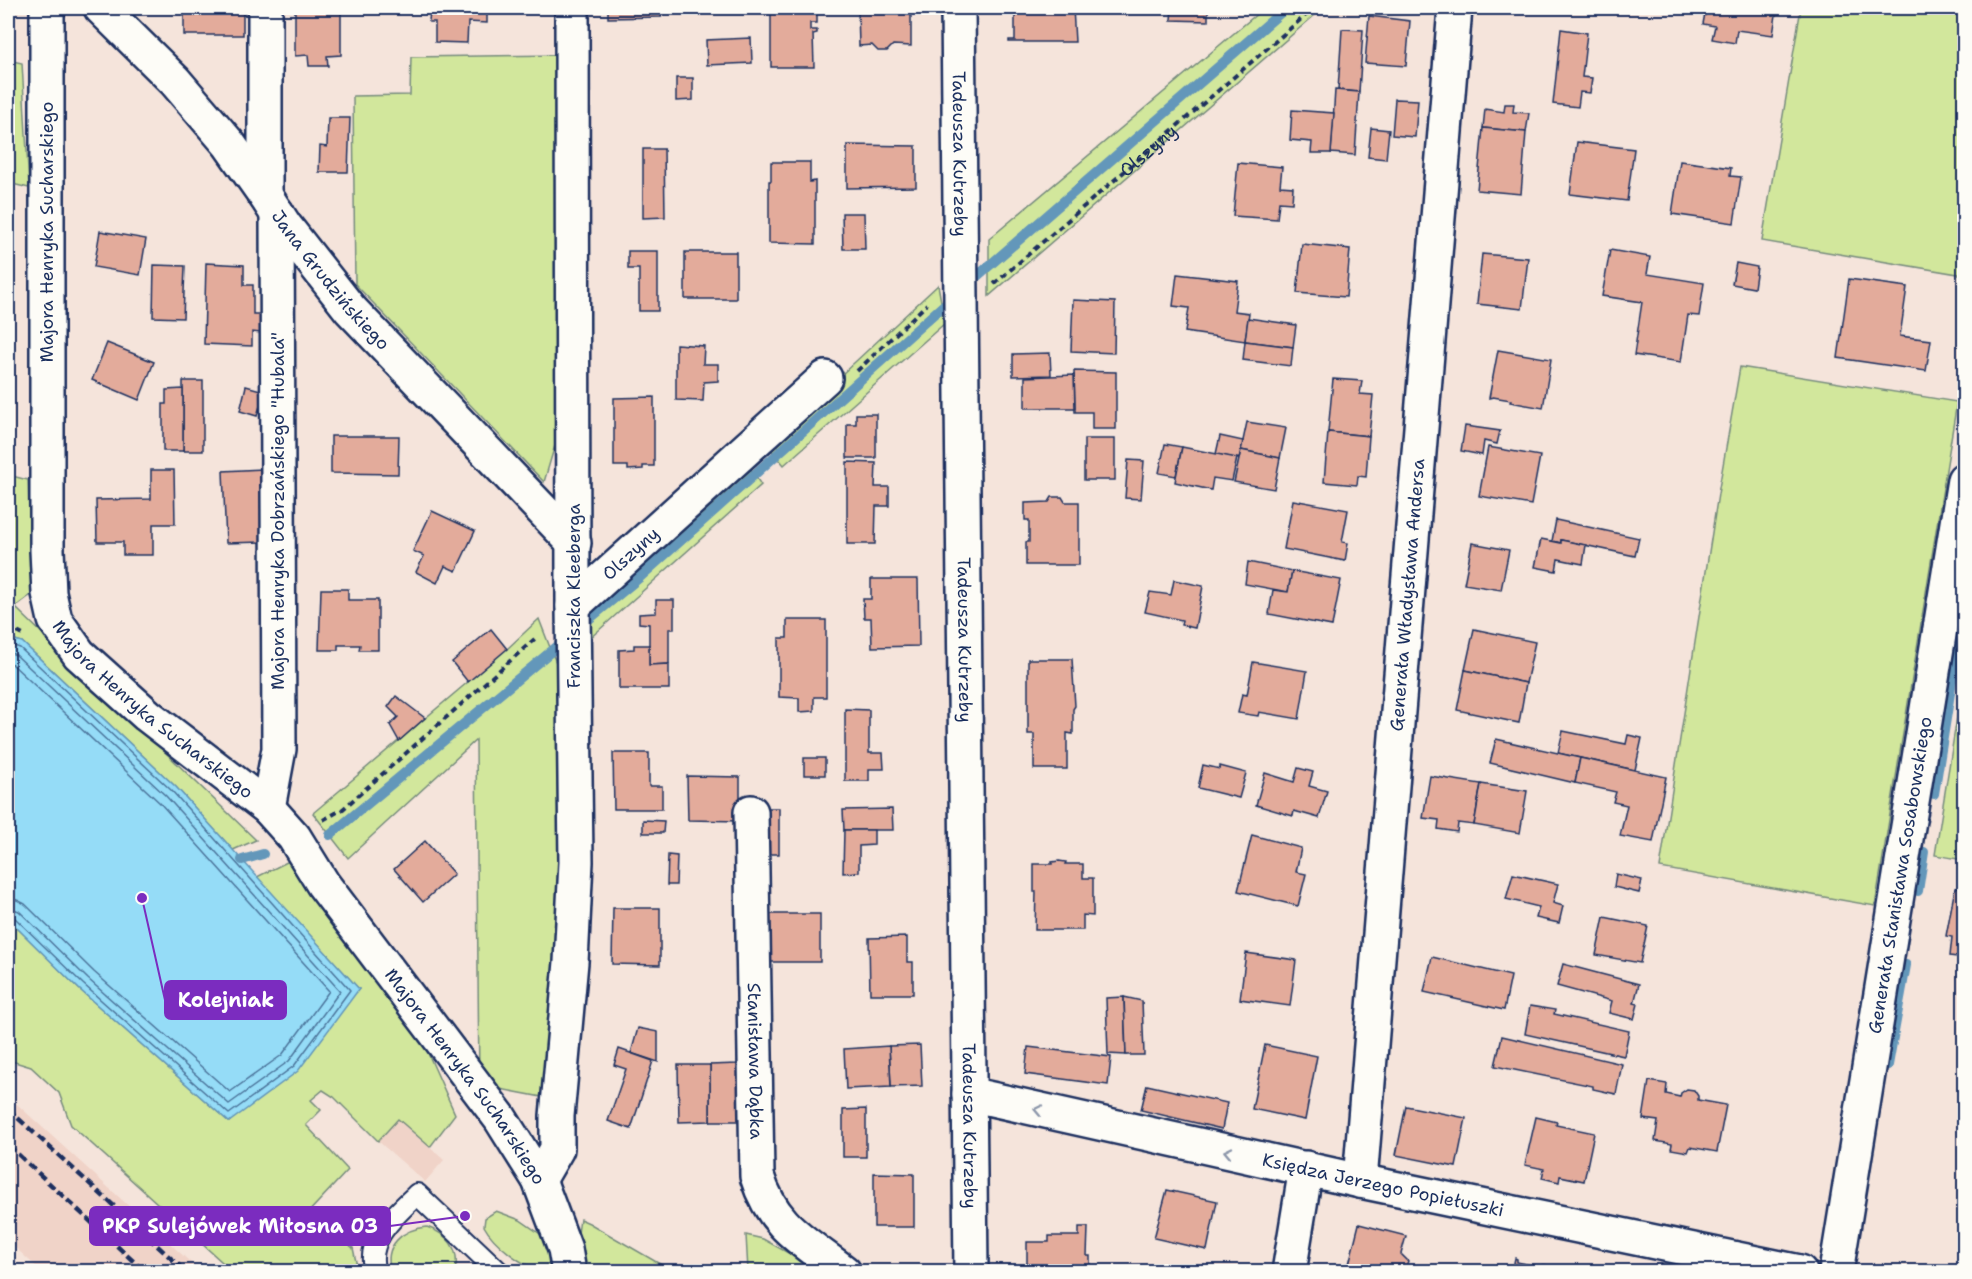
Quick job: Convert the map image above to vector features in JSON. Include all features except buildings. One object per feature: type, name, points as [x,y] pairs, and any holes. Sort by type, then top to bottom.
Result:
[{"type":"street","name":"Majora Henryka Sucharskiego","points":[[47,8],[47,550],[49,593],[55,620],[79,654],[115,688],[147,716],[268,808],[294,837],[323,884],[500,1118],[539,1180],[565,1250],[569,1272]]},
{"type":"street","name":"Jana Grudzińskiego","points":[[100,8],[175,81],[229,144],[350,309],[574,543]]},
{"type":"street","name":"Majora Henryka Dobrzańskiego \"Hubala\"","points":[[265,8],[271,204],[279,749],[268,808]]},
{"type":"street","name":"Franciszka Kleeberga","points":[[539,1180],[557,1149],[557,1116],[573,930],[576,862],[573,606],[573,8]]},
{"type":"street","name":"Tadeusza Kutrzeby","points":[[958,8],[970,1272]]},
{"type":"street","name":"Generała Władysława Andersa","points":[[1360,1181],[1455,8]]},
{"type":"street","name":"Olszyny","points":[[573,606],[825,378]]},
{"type":"street","name":"Generała Stanisława Sosabowskiego","points":[[1836,1272],[1965,480]]},
{"type":"street","name":"Stanisława Dąbka","points":[[751,812],[757,1176],[762,1194],[774,1214],[787,1229],[844,1272]]},
{"type":"street","name":"Księdza Jerzego Popiełuszki","points":[[969,1094],[1360,1181],[1800,1272]]},
{"type":"street","points":[[1289,1272],[1306,1168]]},
{"type":"lane","points":[[375,1272],[374,1246],[387,1225],[417,1194],[488,1268]]},
{"type":"path","name":"Olszyny","points":[[991,286],[1314,8]]},
{"type":"path","points":[[825,378],[845,381],[961,273]]},
{"type":"path","points":[[294,837],[343,809],[573,606]]},
{"type":"path","points":[[8,1261],[19,1272]]},
{"type":"shaded area","points":[[8,1096],[200,1271],[41,1271],[8,1241]]},
{"type":"shaded area","points":[[398,1119],[444,1160],[425,1182],[378,1141]]},
{"type":"green space","points":[[1264,8],[1323,8],[989,296],[989,239]]},
{"type":"green space","points":[[1801,8],[1964,8],[1964,275],[1762,241]]},
{"type":"green space","points":[[565,55],[564,415],[544,482],[355,284],[353,96],[410,95],[411,57]]},
{"type":"green space","points":[[8,60],[22,63],[29,188],[8,183]]},
{"type":"green space","points":[[938,285],[945,323],[784,465],[764,441],[841,375]]},
{"type":"green space","points":[[1740,367],[1957,402],[1875,906],[1660,868]]},
{"type":"green space","points":[[751,469],[761,485],[588,640],[586,611]]},
{"type":"green space","points":[[8,475],[28,480],[31,595],[15,607],[256,840],[233,850],[176,787],[22,642],[8,638]]},
{"type":"green space","points":[[539,619],[558,668],[558,972],[542,1097],[479,1085],[476,740],[348,858],[313,813],[507,649]]},
{"type":"green space","points":[[1964,673],[1964,860],[1935,855]]},
{"type":"green space","points":[[295,858],[423,1042],[455,1114],[430,1147],[398,1119],[378,1141],[334,1097],[323,1090],[311,1100],[321,1110],[306,1125],[348,1170],[307,1214],[353,1248],[358,1271],[232,1271],[71,1125],[59,1093],[31,1067],[8,1060],[8,919],[79,989],[229,1122],[359,989],[257,877]]},
{"type":"green space","points":[[496,1211],[520,1220],[549,1240],[551,1265],[542,1268],[526,1264],[501,1246],[484,1226],[485,1218]]},
{"type":"green space","points":[[580,1219],[672,1271],[592,1271],[574,1262]]},
{"type":"green space","points":[[427,1227],[441,1234],[451,1243],[456,1256],[455,1271],[391,1271],[390,1254],[397,1240],[410,1231]]},
{"type":"green space","points":[[746,1235],[763,1239],[821,1271],[748,1271]]},
{"type":"water","points":[[8,638],[22,642],[176,787],[359,989],[298,1071],[229,1122],[79,989],[8,919]]},
{"type":"waterway","points":[[967,285],[1286,8]]},
{"type":"waterway","points":[[587,621],[639,578],[955,295]]},
{"type":"waterway","points":[[1934,794],[1964,605]]},
{"type":"waterway","points":[[330,835],[560,644]]},
{"type":"waterway","points":[[1918,891],[1924,852]]},
{"type":"waterway","points":[[242,860],[263,854]]},
{"type":"waterway","points":[[1888,1065],[1906,965]]},
{"type":"railway","points":[[8,1109],[186,1272]]},
{"type":"railway","points":[[8,1145],[145,1272]]},
{"type":"place","name":"Kolejniak","points":[[142,898]]},
{"type":"place","name":"PKP Sulejówek Miłosna 03","points":[[465,1216]]}]
